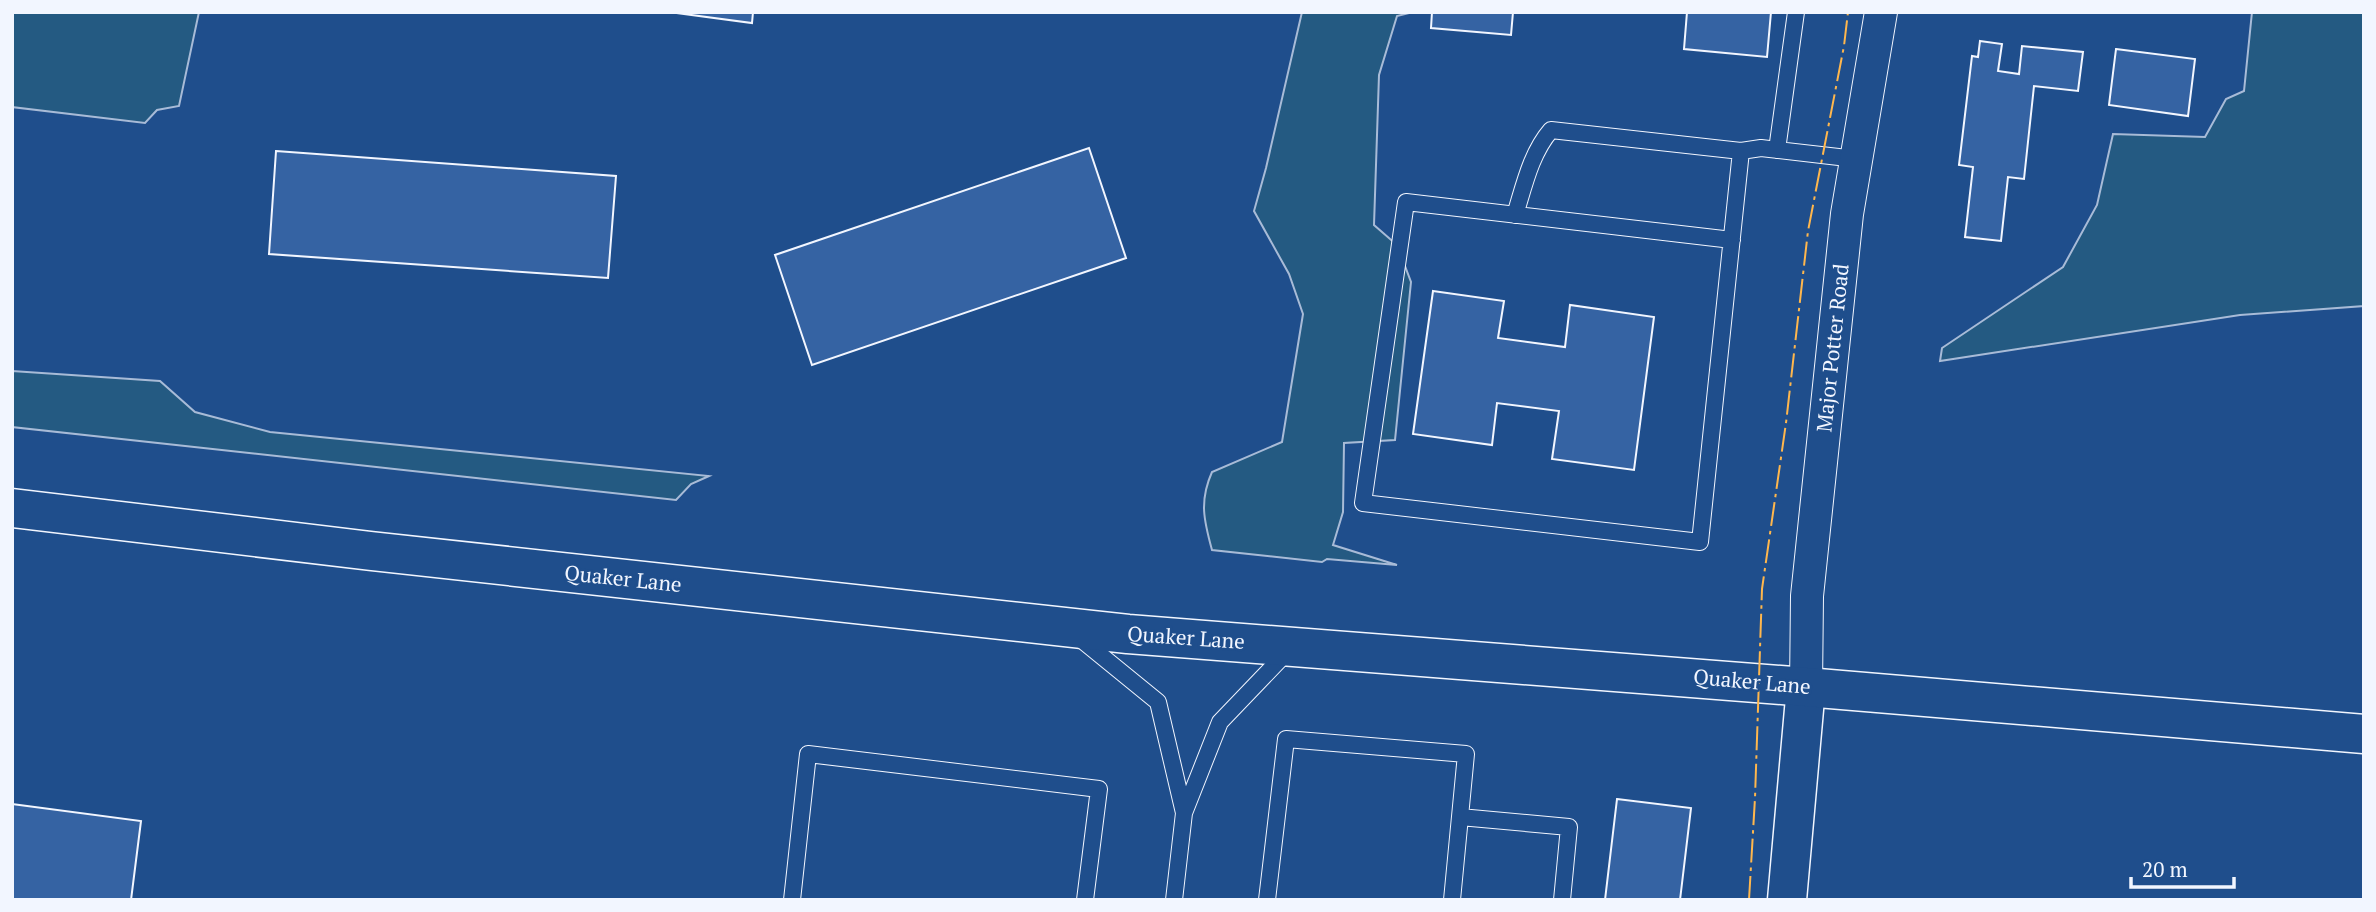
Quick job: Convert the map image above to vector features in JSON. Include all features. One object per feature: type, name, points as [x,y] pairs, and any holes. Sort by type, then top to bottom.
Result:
[{"type":"main road","name":"Quaker Lane","points":[[12,508],[385,553],[1065,626],[2364,734]]},
{"type":"main road","points":[[1787,900],[1806,687]]},
{"type":"street","name":"Major Potter Road","points":[[1806,687],[1807,596],[1847,214],[1881,12]]},
{"type":"lane","points":[[1777,150],[1796,12]]},
{"type":"lane","points":[[1515,215],[1542,139],[1551,130],[1741,151],[1761,148],[1856,159]]},
{"type":"lane","points":[[1732,240],[1406,202],[1363,503],[1700,542],[1732,240],[1741,151]]},
{"type":"lane","points":[[1065,626],[1158,702],[1184,813]]},
{"type":"lane","points":[[1174,900],[1184,813],[1220,722],[1293,646]]},
{"type":"lane","points":[[1267,900],[1286,739],[1466,754],[1452,900]]},
{"type":"lane","points":[[792,900],[808,754],[1099,789],[1085,900]]},
{"type":"lane","points":[[1460,817],[1569,827],[1562,900]]},
{"type":"shaded area","points":[[12,12],[199,12],[179,106],[157,110],[145,123],[12,107]]},
{"type":"shaded area","points":[[1302,12],[1413,12],[1397,16],[1379,75],[1374,225],[1397,245],[1411,282],[1395,440],[1344,443],[1343,512],[1333,545],[1397,565],[1327,559],[1322,562],[1212,550],[1205,520],[1205,492],[1212,472],[1282,442],[1303,314],[1289,274],[1254,211]]},
{"type":"shaded area","points":[[2252,12],[2364,12],[2364,306],[2240,315],[1940,361],[1942,348],[2063,267],[2097,205],[2113,134],[2205,137],[2226,99],[2244,91]]},
{"type":"shaded area","points":[[12,371],[160,381],[195,412],[270,432],[709,476],[691,484],[676,500],[12,427]]},
{"type":"building","points":[[669,12],[753,12],[752,23]]},
{"type":"building","points":[[1432,12],[1513,12],[1511,35],[1431,28]]},
{"type":"building","points":[[1687,12],[1771,12],[1767,57],[1684,49]]},
{"type":"building","points":[[1980,41],[2002,44],[1998,71],[2019,74],[2022,46],[2083,52],[2078,91],[2034,86],[2024,179],[2008,177],[2001,241],[1965,237],[1973,167],[1959,165],[1972,56],[1978,57]]},
{"type":"building","points":[[2116,49],[2195,59],[2188,116],[2109,105]]},
{"type":"building","points":[[1089,148],[1126,258],[812,365],[775,255]]},
{"type":"building","points":[[276,151],[616,176],[608,278],[269,254]]},
{"type":"building","points":[[1433,291],[1504,301],[1498,338],[1565,347],[1570,305],[1654,317],[1634,470],[1552,459],[1559,411],[1497,403],[1492,445],[1413,434]]},
{"type":"building","points":[[1617,799],[1691,808],[1680,900],[1605,900]]},
{"type":"building","points":[[12,804],[141,821],[131,900],[12,900]]},
{"type":"power","points":[[1749,900],[1762,589],[1786,423],[1808,231],[1844,46],[1848,12]]}]
